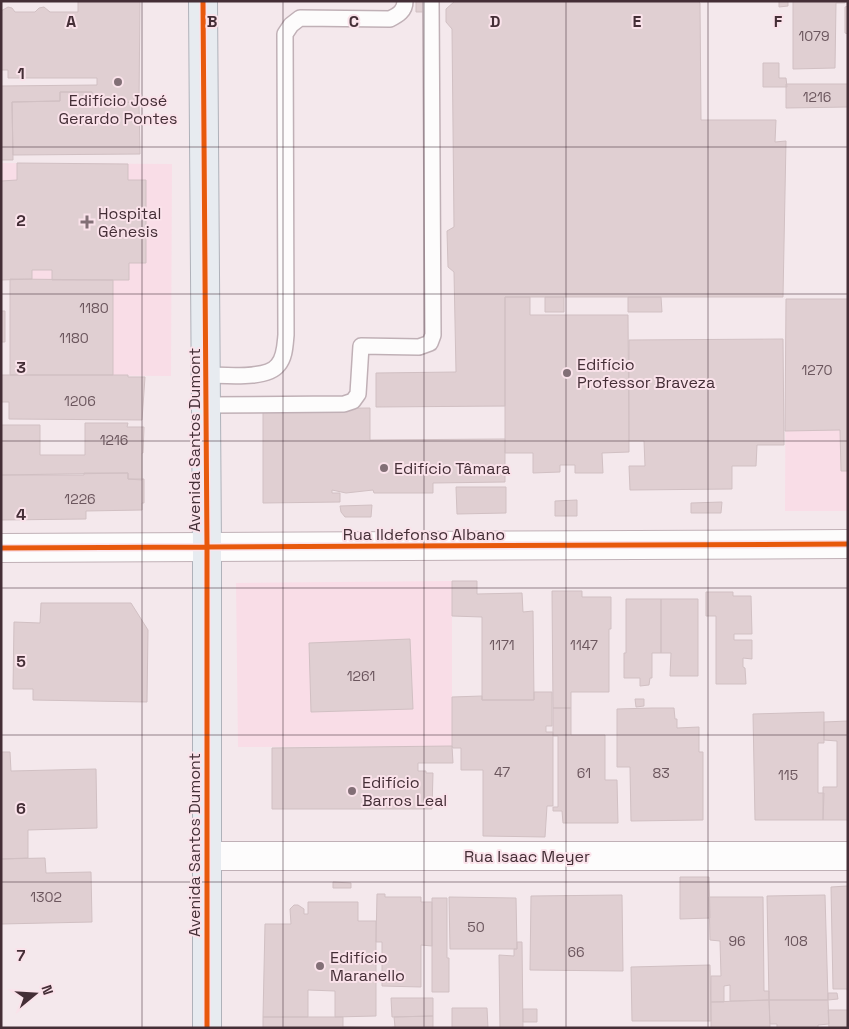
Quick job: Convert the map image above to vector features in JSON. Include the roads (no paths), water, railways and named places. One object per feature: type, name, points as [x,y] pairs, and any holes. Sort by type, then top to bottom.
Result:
[{"type":"main road","name":"Avenida Santos Dumont","points":[[204,1],[207,1028]]},
{"type":"street","name":"Rua Ildefonso Albano","points":[[1,548],[848,544]]},
{"type":"street","name":"Rua Isaac Meyer","points":[[206,856],[848,856]]},
{"type":"lane","points":[[206,375],[258,375],[271,371],[278,365],[283,355],[286,335],[285,34],[291,24],[300,18],[390,19],[400,14],[405,6],[405,1]]},
{"type":"lane","points":[[206,405],[344,404],[353,401],[358,394],[360,346],[419,348],[430,343],[433,335],[431,1]]},
{"type":"place","name":"Edifício José Gerardo Pontes","points":[[118,82]]},
{"type":"place","name":"Hospital Gênesis","points":[[87,222]]},
{"type":"place","name":"Edifício Professor Braveza","points":[[567,373]]},
{"type":"place","name":"Edifício Tâmara","points":[[384,468]]},
{"type":"place","name":"Edifício Barros Leal","points":[[352,791]]},
{"type":"place","name":"Edifício Maranello","points":[[320,966]]}]
